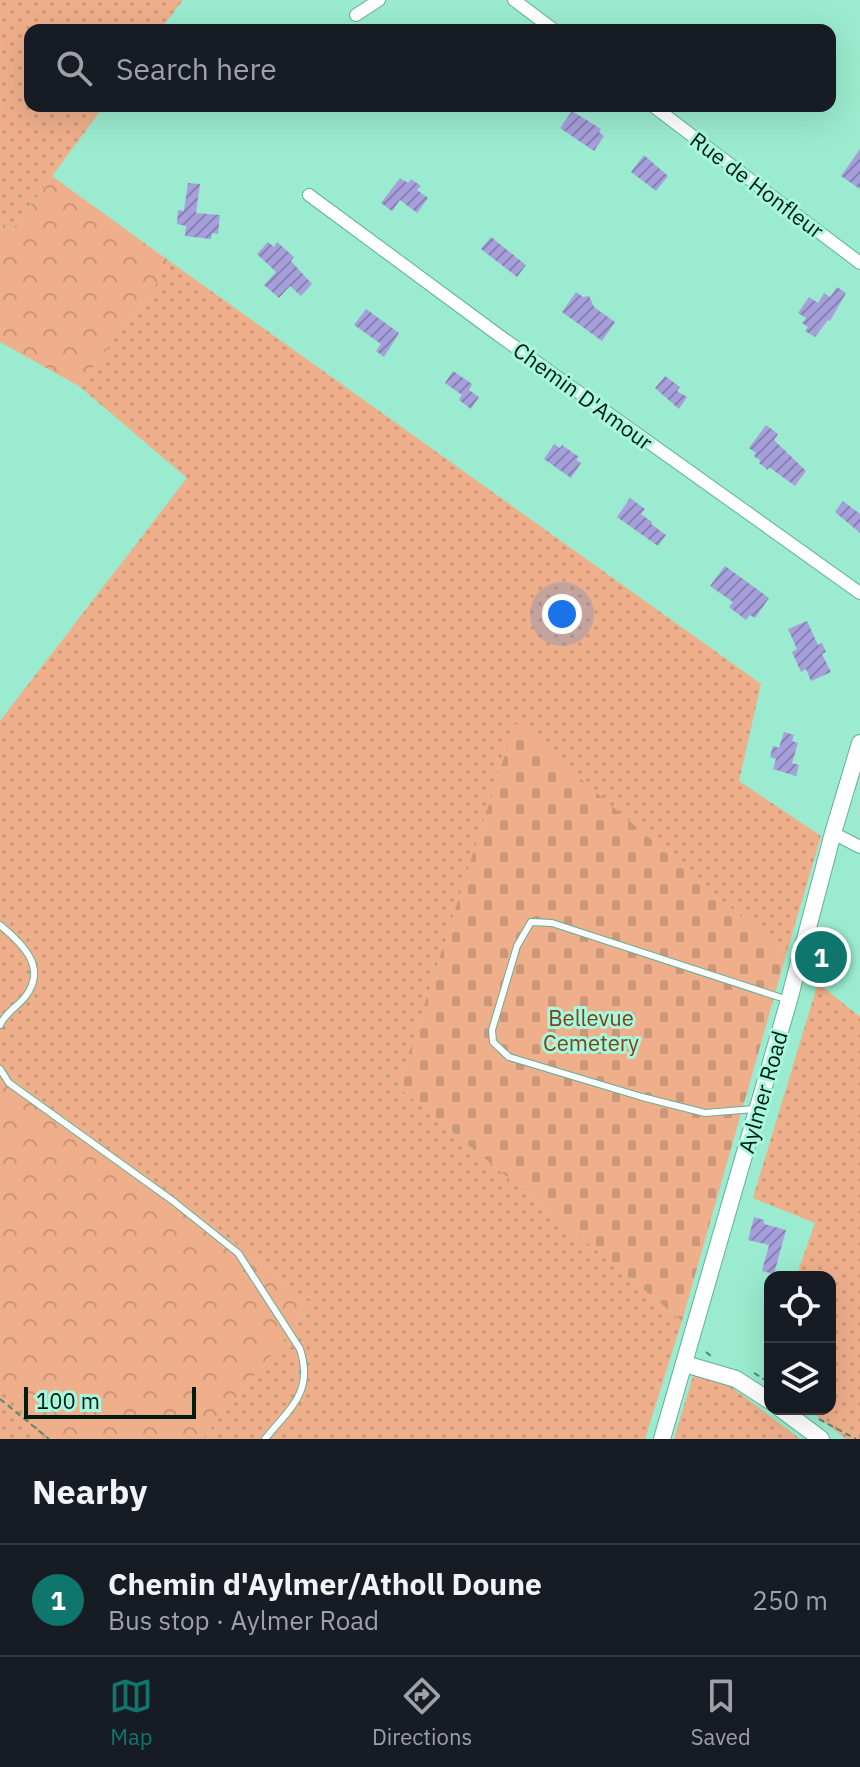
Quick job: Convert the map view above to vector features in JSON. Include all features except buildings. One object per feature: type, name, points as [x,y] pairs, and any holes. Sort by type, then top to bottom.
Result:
[{"type":"main road","name":"Aylmer Road","points":[[662,1439],[860,743]]},
{"type":"main road","points":[[685,1364],[736,1379],[764,1397]]},
{"type":"main road","points":[[789,1415],[821,1439]]},
{"type":"street","points":[[356,15],[379,0]]},
{"type":"street","points":[[514,0],[546,24]]},
{"type":"street","name":"Rue de Honfleur","points":[[661,112],[860,263]]},
{"type":"street","name":"Chemin D'Amour","points":[[309,195],[860,593]]},
{"type":"street","points":[[833,833],[860,847]]},
{"type":"lane","points":[[758,1109],[705,1113],[523,1064],[509,1057],[493,1042],[492,1030],[517,946],[531,922],[540,921],[789,1000]]},
{"type":"lane","points":[[0,925],[17,939],[32,958],[36,976],[26,996],[0,1025]]},
{"type":"lane","points":[[0,1069],[9,1083],[173,1201],[238,1253],[300,1349],[306,1366],[305,1386],[265,1439]]},
{"type":"path","points":[[0,1399],[49,1439]]},
{"type":"path","points":[[814,1416],[856,1439]]},
{"type":"green space","points":[[0,0],[183,0],[165,24],[24,24],[24,112],[100,112],[12,230],[0,221]]},
{"type":"green space","points":[[52,176],[172,263],[79,386],[0,342],[0,221],[12,230]]},
{"type":"green space","points":[[172,263],[761,684],[739,781],[821,836],[786,955],[515,724],[398,1087],[682,1321],[645,1439],[202,1439],[313,1305],[200,1216],[0,1071],[0,721],[187,478],[79,386]]},
{"type":"green space","name":"Bellevue Cemetery","points":[[515,723],[786,955],[682,1321],[398,1087]]},
{"type":"green space","points":[[818,983],[860,1017],[860,1439],[846,1439],[815,1415],[836,1415],[836,1271],[798,1271],[815,1223],[753,1198]]},
{"type":"green space","points":[[0,1071],[200,1216],[313,1305],[202,1439],[61,1439],[0,1388]]},
{"type":"green space","points":[[0,1368],[95,1439],[0,1439]]},
{"type":"green space","points":[[714,1374],[764,1412],[764,1415],[800,1439],[674,1439],[693,1376]]},
{"type":"place","name":"Chemin d'Aylmer/Atholl Doune","points":[[821,957]]}]
